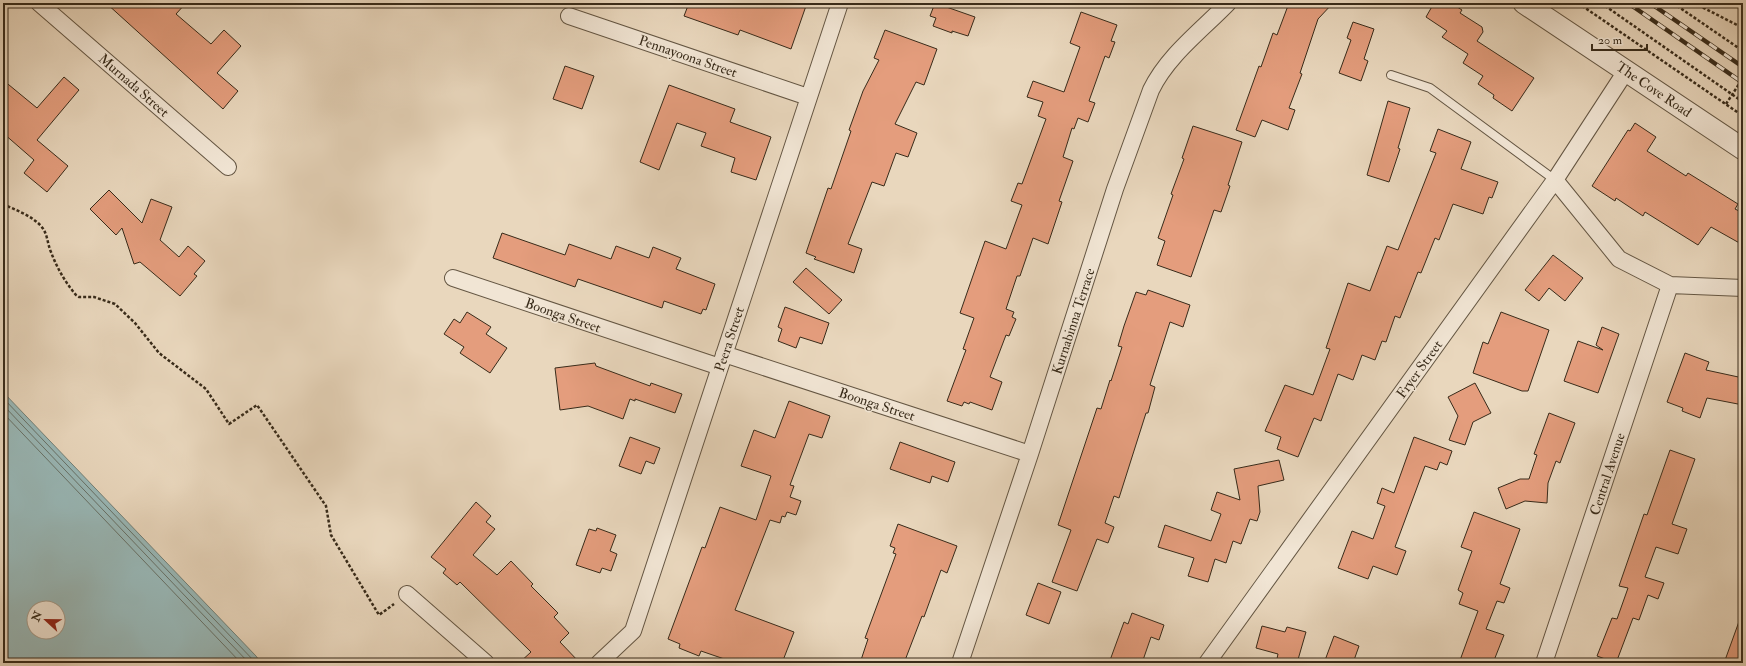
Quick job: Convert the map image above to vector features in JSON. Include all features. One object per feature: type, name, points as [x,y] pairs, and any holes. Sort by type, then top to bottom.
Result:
[{"type":"street","name":"Murnada Street","points":[[39,3],[228,167]]},
{"type":"street","name":"Peera Street","points":[[599,663],[633,631],[840,3]]},
{"type":"street","name":"Kurnabinna Terrace","points":[[960,663],[1030,454],[1115,189],[1151,90],[1158,75],[1168,63],[1228,3]]},
{"type":"street","name":"The Cove Road","points":[[1524,3],[1743,149]]},
{"type":"street","name":"Pennayoona Street","points":[[568,16],[808,97]]},
{"type":"street","name":"Fryer Street","points":[[1207,663],[1555,180],[1626,71]]},
{"type":"street","points":[[1555,180],[1619,259],[1670,285],[1743,288]]},
{"type":"street","name":"Boonga Street","points":[[453,278],[1030,454]]},
{"type":"street","name":"Central Avenue","points":[[1544,663],[1670,285]]},
{"type":"street","points":[[404,597],[486,663]]},
{"type":"lane","points":[[1391,75],[1430,88],[1555,180]]},
{"type":"path","points":[[1578,3],[1743,116]]},
{"type":"path","points":[[1601,3],[1743,102]]},
{"type":"path","points":[[1672,3],[1740,49]]},
{"type":"path","points":[[1694,3],[1743,28]]},
{"type":"path","points":[[1726,104],[1743,78]]},
{"type":"path","points":[[3,204],[24,214],[40,225],[47,235],[50,250],[58,270],[76,295],[79,297],[94,297],[115,304],[135,323],[159,353],[206,389],[229,424],[257,405],[326,506],[331,535],[379,615],[404,597]]},
{"type":"water","points":[[3,392],[256,656],[261,663],[3,663]]},
{"type":"building","points":[[106,3],[186,3],[176,14],[211,44],[224,30],[241,46],[217,73],[238,91],[223,109]]},
{"type":"building","points":[[689,3],[807,3],[791,49],[740,30],[738,35],[684,16]]},
{"type":"building","points":[[935,3],[975,17],[968,36],[952,31],[952,33],[933,26],[936,18],[930,16]]},
{"type":"building","points":[[1289,3],[1333,3],[1318,19],[1300,73],[1302,74],[1289,108],[1295,110],[1288,130],[1262,120],[1255,137],[1236,130],[1259,66],[1261,67],[1273,33],[1277,35]]},
{"type":"building","points":[[1434,3],[1451,3],[1462,10],[1460,13],[1482,27],[1483,32],[1477,41],[1534,78],[1512,111],[1493,98],[1494,95],[1478,84],[1483,76],[1463,63],[1468,54],[1442,37],[1447,31],[1426,17]]},
{"type":"building","points":[[1081,12],[1117,25],[1111,41],[1115,42],[1109,58],[1105,56],[1089,101],[1095,103],[1088,122],[1078,118],[1074,129],[1072,128],[1063,157],[1073,161],[1059,201],[1062,202],[1048,244],[1033,238],[1020,276],[1017,276],[1006,309],[1014,312],[1012,317],[1016,319],[1009,336],[1006,335],[990,377],[1002,382],[992,410],[970,402],[969,404],[964,402],[962,406],[947,401],[966,350],[963,349],[974,318],[960,313],[985,241],[1006,249],[1022,205],[1011,201],[1018,183],[1022,184],[1046,119],[1038,116],[1043,102],[1027,97],[1033,81],[1064,92],[1080,47],[1070,43]]},
{"type":"building","points":[[1353,22],[1374,29],[1364,59],[1368,61],[1361,81],[1339,73],[1351,40],[1347,38]]},
{"type":"building","points":[[885,30],[937,49],[924,85],[916,82],[895,124],[917,133],[908,157],[896,153],[884,186],[872,182],[848,244],[862,249],[854,273],[814,259],[816,257],[806,253],[828,188],[831,189],[851,131],[849,130],[863,91],[879,60],[874,58]]},
{"type":"building","points":[[565,66],[594,76],[582,109],[553,99]]},
{"type":"building","points":[[64,77],[79,90],[37,140],[68,166],[47,192],[24,173],[34,160],[3,133],[3,80],[37,108]]},
{"type":"building","points":[[669,85],[735,109],[730,122],[771,137],[756,180],[731,172],[735,158],[701,146],[706,133],[677,123],[659,170],[640,162]]},
{"type":"building","points":[[1388,101],[1410,108],[1398,148],[1400,149],[1389,182],[1367,175]]},
{"type":"building","points":[[1635,123],[1656,137],[1647,151],[1686,176],[1688,173],[1738,204],[1735,209],[1743,213],[1743,245],[1711,227],[1698,245],[1645,212],[1643,216],[1616,198],[1615,201],[1592,186],[1628,130],[1630,131]]},
{"type":"building","points":[[1193,126],[1242,142],[1221,212],[1214,210],[1191,277],[1157,265],[1165,241],[1158,238],[1173,195],[1171,194],[1184,159],[1182,158]]},
{"type":"building","points":[[1438,129],[1471,142],[1461,169],[1498,182],[1492,198],[1489,197],[1483,214],[1453,204],[1439,240],[1435,238],[1421,273],[1418,272],[1400,318],[1395,316],[1386,342],[1382,341],[1375,360],[1362,355],[1353,380],[1338,374],[1321,421],[1314,418],[1298,457],[1277,449],[1281,437],[1265,431],[1285,385],[1313,395],[1330,349],[1326,348],[1348,283],[1370,291],[1387,246],[1398,250],[1436,153],[1430,151]]},
{"type":"building","points":[[109,190],[142,223],[151,199],[172,207],[160,240],[179,257],[188,246],[205,261],[194,274],[197,276],[180,296],[140,262],[134,264],[122,228],[116,235],[90,209]]},
{"type":"building","points":[[502,233],[565,255],[569,244],[611,259],[616,246],[649,258],[653,247],[681,258],[676,269],[715,284],[706,310],[703,309],[701,314],[664,301],[662,308],[578,279],[575,287],[493,258]]},
{"type":"building","points":[[1553,255],[1583,278],[1565,301],[1549,288],[1539,301],[1525,290]]},
{"type":"building","points":[[806,268],[842,300],[829,314],[793,282]]},
{"type":"building","points":[[1148,290],[1190,305],[1183,327],[1170,322],[1150,385],[1155,387],[1148,413],[1146,413],[1119,498],[1114,496],[1105,523],[1114,527],[1108,543],[1097,539],[1077,591],[1052,582],[1071,530],[1058,525],[1097,408],[1101,409],[1110,380],[1111,381],[1122,347],[1118,346],[1136,292],[1146,295]]},
{"type":"building","points":[[785,307],[829,323],[822,344],[800,337],[796,348],[778,341],[782,329],[778,327]]},
{"type":"building","points":[[467,312],[491,327],[486,334],[507,348],[490,373],[460,353],[464,347],[444,334],[454,319],[460,323]]},
{"type":"building","points":[[1501,312],[1549,330],[1528,391],[1522,391],[1473,373],[1483,342],[1488,344]]},
{"type":"building","points":[[1602,327],[1619,334],[1598,393],[1564,381],[1578,341],[1603,350],[1596,345]]},
{"type":"building","points":[[1685,353],[1709,362],[1706,370],[1743,378],[1743,405],[1707,398],[1700,418],[1682,411],[1683,408],[1667,402]]},
{"type":"building","points":[[595,363],[596,366],[650,386],[651,383],[682,394],[675,413],[635,399],[635,401],[630,399],[623,419],[588,406],[560,410],[555,368]]},
{"type":"building","points":[[1475,383],[1491,413],[1473,422],[1465,445],[1449,440],[1458,416],[1448,397]]},
{"type":"building","points":[[789,401],[830,416],[822,438],[809,434],[790,485],[794,486],[790,497],[801,501],[796,515],[787,512],[785,517],[782,516],[780,523],[770,520],[735,610],[794,632],[782,663],[736,663],[701,651],[699,656],[679,648],[680,644],[668,639],[702,547],[705,548],[720,507],[756,520],[771,476],[741,466],[754,430],[775,438]]},
{"type":"building","points":[[1549,413],[1575,423],[1560,463],[1556,461],[1548,483],[1547,503],[1525,501],[1506,509],[1498,488],[1520,479],[1529,479],[1537,455],[1534,454]]},
{"type":"building","points":[[630,437],[660,448],[654,464],[646,461],[641,474],[619,466]]},
{"type":"building","points":[[1414,437],[1452,451],[1447,465],[1440,462],[1437,470],[1425,466],[1395,547],[1406,551],[1397,575],[1373,566],[1368,579],[1338,568],[1352,531],[1373,539],[1385,506],[1377,503],[1382,488],[1394,493]]},
{"type":"building","points":[[900,442],[955,462],[948,482],[932,476],[930,483],[890,469]]},
{"type":"building","points":[[1670,450],[1695,459],[1672,524],[1687,529],[1678,554],[1656,547],[1645,577],[1664,583],[1658,599],[1648,595],[1639,620],[1633,618],[1616,663],[1597,656],[1612,618],[1617,619],[1628,588],[1619,586],[1644,514],[1647,515]]},
{"type":"building","points":[[1279,460],[1284,480],[1258,486],[1260,512],[1257,521],[1250,519],[1241,544],[1233,541],[1226,563],[1215,559],[1208,582],[1188,576],[1194,558],[1158,547],[1165,525],[1211,541],[1221,514],[1211,510],[1217,492],[1240,500],[1234,469]]},
{"type":"building","points":[[476,502],[491,516],[486,522],[495,529],[473,555],[497,575],[511,561],[533,584],[531,586],[558,613],[554,617],[569,633],[560,642],[580,663],[519,663],[531,652],[460,582],[457,585],[443,573],[446,569],[431,557]]},
{"type":"building","points":[[1474,512],[1520,529],[1500,584],[1510,588],[1504,603],[1497,601],[1486,629],[1504,635],[1493,663],[1459,663],[1478,611],[1459,604],[1463,593],[1458,590],[1472,551],[1461,547]]},
{"type":"building","points":[[898,524],[957,546],[947,573],[941,570],[924,617],[922,616],[904,663],[860,663],[868,639],[865,638],[896,554],[893,553],[895,548],[890,546]]},
{"type":"building","points":[[597,528],[616,535],[610,551],[617,554],[611,571],[602,568],[600,573],[576,565],[589,529],[596,531]]},
{"type":"building","points":[[1038,583],[1061,592],[1049,624],[1026,615]]},
{"type":"building","points":[[1132,613],[1164,625],[1159,640],[1151,637],[1142,663],[1109,663],[1124,622],[1128,624]]},
{"type":"building","points":[[1741,616],[1743,617],[1743,663],[1724,663]]},
{"type":"building","points":[[1262,626],[1285,632],[1287,627],[1306,632],[1297,663],[1276,663],[1278,654],[1256,648]]},
{"type":"building","points":[[1334,636],[1359,646],[1353,663],[1324,663]]},
{"type":"railway","points":[[1628,3],[1743,83]]},
{"type":"railway","points":[[1650,3],[1743,67]]}]
